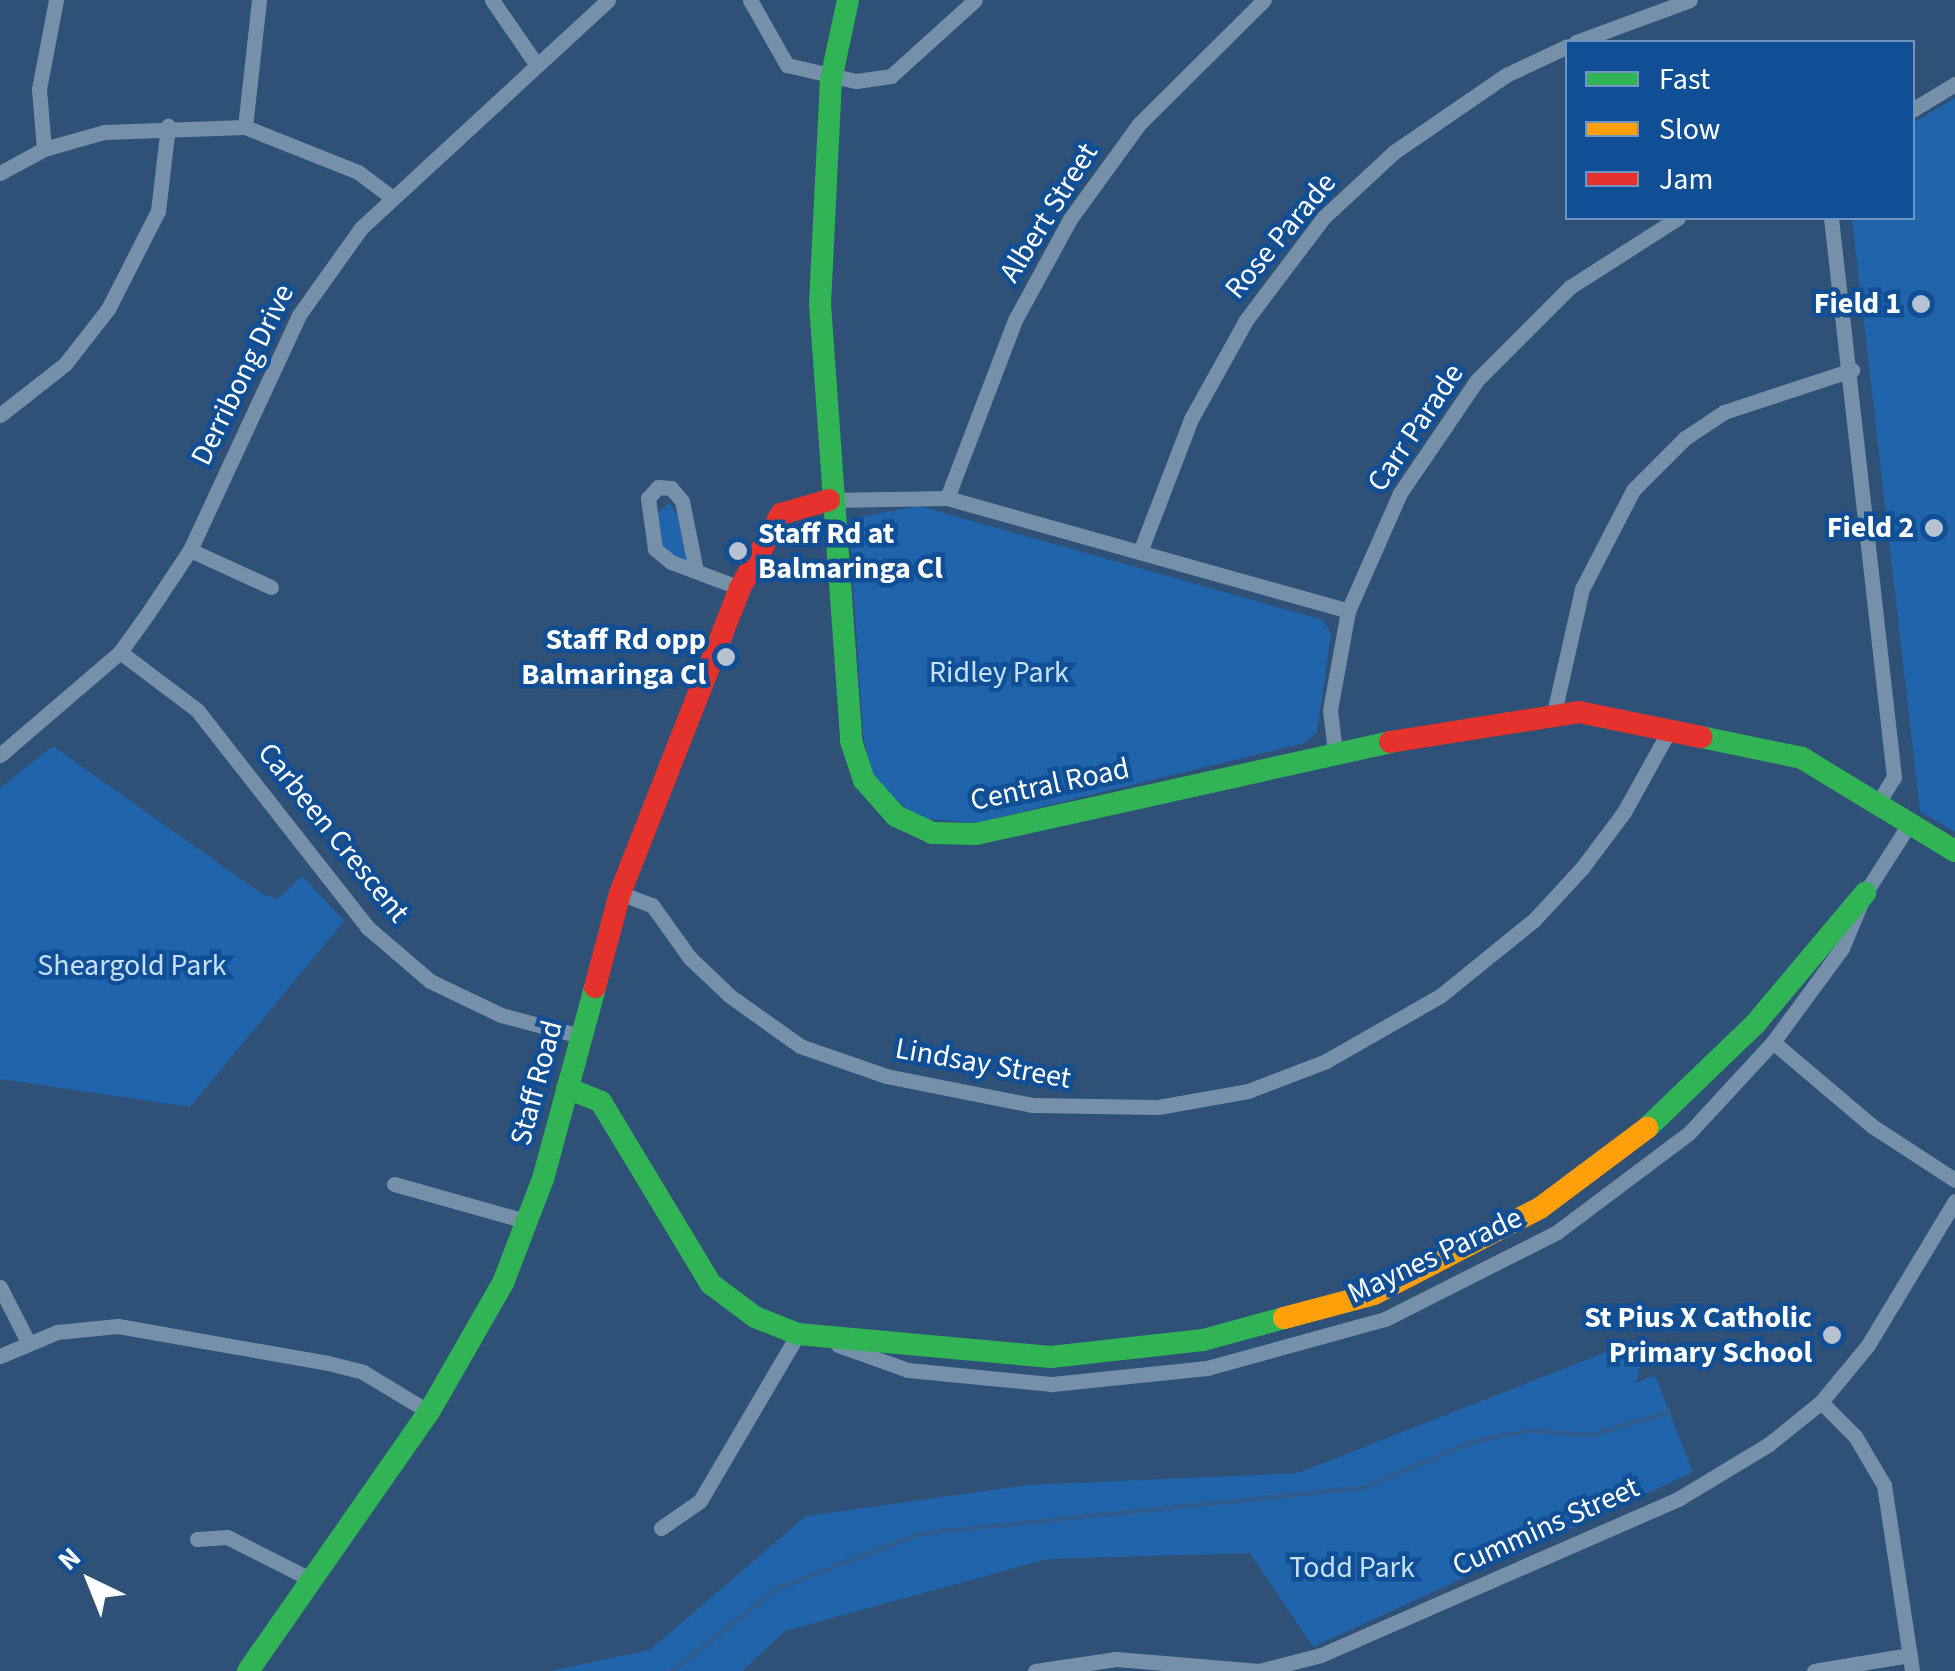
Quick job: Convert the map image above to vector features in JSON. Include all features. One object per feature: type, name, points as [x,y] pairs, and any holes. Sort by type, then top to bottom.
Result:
[{"type":"street","points":[[44,149],[39,88],[56,0]]},
{"type":"street","points":[[246,127],[258,0]]},
{"type":"street","points":[[492,0],[536,64]]},
{"type":"street","name":"Derribong Drive","points":[[0,755],[120,652],[190,550],[299,315],[390,196],[608,0]]},
{"type":"street","points":[[750,0],[787,65],[831,78],[891,76],[975,0]]},
{"type":"street","name":"Central Road","points":[[848,0],[831,78],[820,304],[829,500],[853,750],[864,780],[913,828],[976,834],[1335,751],[1554,712],[1670,729],[1802,758],[1955,851]]},
{"type":"street","name":"Albert Street","points":[[947,498],[1015,320],[1070,219],[1139,124],[1264,0]]},
{"type":"street","points":[[1581,40],[1690,0]]},
{"type":"street","name":"Rose Parade","points":[[1140,552],[1192,420],[1246,320],[1324,217],[1394,152],[1506,75],[1565,47]]},
{"type":"street","points":[[1915,108],[1955,84]]},
{"type":"street","points":[[0,415],[64,364],[108,309],[158,211],[168,126]]},
{"type":"street","points":[[0,172],[44,149],[104,132],[168,126],[246,127],[358,172],[390,196]]},
{"type":"street","name":"Carr Parade","points":[[1335,751],[1330,710],[1348,611],[1400,493],[1477,380],[1570,287],[1675,220]]},
{"type":"street","points":[[1831,220],[1852,370],[1894,778],[1877,804]]},
{"type":"street","points":[[1554,712],[1582,589],[1634,490],[1685,438],[1724,412],[1793,384],[1852,370]]},
{"type":"street","points":[[696,570],[680,497],[670,488],[654,489],[650,541],[671,562],[740,588]]},
{"type":"street","points":[[829,500],[947,498],[1348,611]]},
{"type":"street","name":"Staff Road","points":[[248,1671],[429,1412],[478,1333],[530,1222],[620,893],[740,588],[781,514],[829,500]]},
{"type":"street","points":[[190,550],[271,587]]},
{"type":"street","name":"Carbeen Crescent","points":[[120,652],[197,710],[367,927],[430,981],[502,1015],[580,1036]]},
{"type":"street","name":"Lindsay Street","points":[[620,893],[652,905],[690,958],[766,1026],[827,1057],[886,1076],[1032,1105],[1158,1107],[1248,1090],[1326,1061],[1440,996],[1534,920],[1582,868],[1624,812],[1670,729]]},
{"type":"street","name":"Maynes Parade","points":[[824,1340],[1051,1357],[1203,1340],[1374,1294],[1540,1208],[1670,1111],[1756,1023],[1865,893],[1910,822]]},
{"type":"street","name":"Maynes Parade","points":[[567,1088],[601,1102],[711,1284],[755,1317],[908,1370],[1052,1384],[1206,1368],[1385,1320],[1557,1232],[1689,1133],[1773,1042],[1842,948],[1865,893]]},
{"type":"street","points":[[1773,1042],[1872,1126],[1955,1180]]},
{"type":"street","points":[[394,1184],[530,1222]]},
{"type":"street","name":"Cummins Street","points":[[1035,1671],[1053,1663],[1116,1660],[1259,1671],[1320,1655],[1678,1499],[1769,1444],[1821,1402],[1868,1345],[1955,1202]]},
{"type":"street","points":[[0,1287],[27,1340]]},
{"type":"street","points":[[0,1356],[27,1340],[118,1326],[328,1362],[363,1372],[429,1412]]},
{"type":"street","points":[[662,1528],[700,1501],[798,1334]]},
{"type":"street","points":[[1814,1671],[1911,1663],[1884,1485],[1855,1436],[1821,1402]]},
{"type":"street","points":[[197,1539],[227,1536],[312,1580]]},
{"type":"green space","points":[[1955,98],[1955,832],[1920,811],[1852,220],[1915,220],[1915,122]]},
{"type":"green space","points":[[670,503],[678,518],[687,561],[670,555],[656,537],[655,514]]},
{"type":"green space","name":"Ridley Park","points":[[919,506],[1323,620],[1331,633],[1317,732],[1304,743],[976,823],[918,818],[873,779],[863,735],[849,519]]},
{"type":"green space","name":"Sheargold Park","points":[[53,746],[262,894],[278,899],[302,876],[344,921],[190,1107],[0,1079],[0,788]]},
{"type":"green space","name":"Todd Park","points":[[1647,1336],[1636,1383],[1655,1375],[1693,1472],[1313,1647],[1250,1553],[1047,1559],[785,1631],[742,1671],[550,1671],[650,1650],[806,1516],[1028,1485],[1298,1473]]},
{"type":"waterway","points":[[671,1671],[777,1588],[920,1533],[1364,1487],[1473,1441],[1530,1430],[1588,1435],[1669,1412]]},
{"type":"traffic: fast","points":[[848,0],[831,79],[820,304],[851,741],[864,780],[896,816],[932,833],[976,834],[1390,742]]},
{"type":"traffic: fast","points":[[1701,737],[1802,758],[1955,851]]},
{"type":"traffic: fast","points":[[1647,1128],[1756,1023],[1865,893]]},
{"type":"traffic: fast","points":[[248,1671],[429,1412],[503,1283],[543,1179],[595,987]]},
{"type":"traffic: fast","points":[[567,1088],[601,1102],[711,1284],[755,1317],[798,1334],[1051,1357],[1203,1340],[1284,1318]]},
{"type":"traffic: slow","points":[[1284,1318],[1374,1294],[1540,1208],[1647,1128]]},
{"type":"traffic: jam","points":[[595,987],[620,893],[740,588],[781,514],[829,500]]},
{"type":"traffic: jam","points":[[1390,742],[1579,712],[1701,737]]},
{"type":"place","name":"Field 1","points":[[1921,304]]},
{"type":"place","name":"Field 2","points":[[1934,528]]},
{"type":"place","name":"Staff Rd at Balmaringa Cl","points":[[738,551]]},
{"type":"place","name":"Staff Rd opp Balmaringa Cl","points":[[726,657]]},
{"type":"place","name":"St Pius X Catholic Primary School","points":[[1832,1335]]}]
